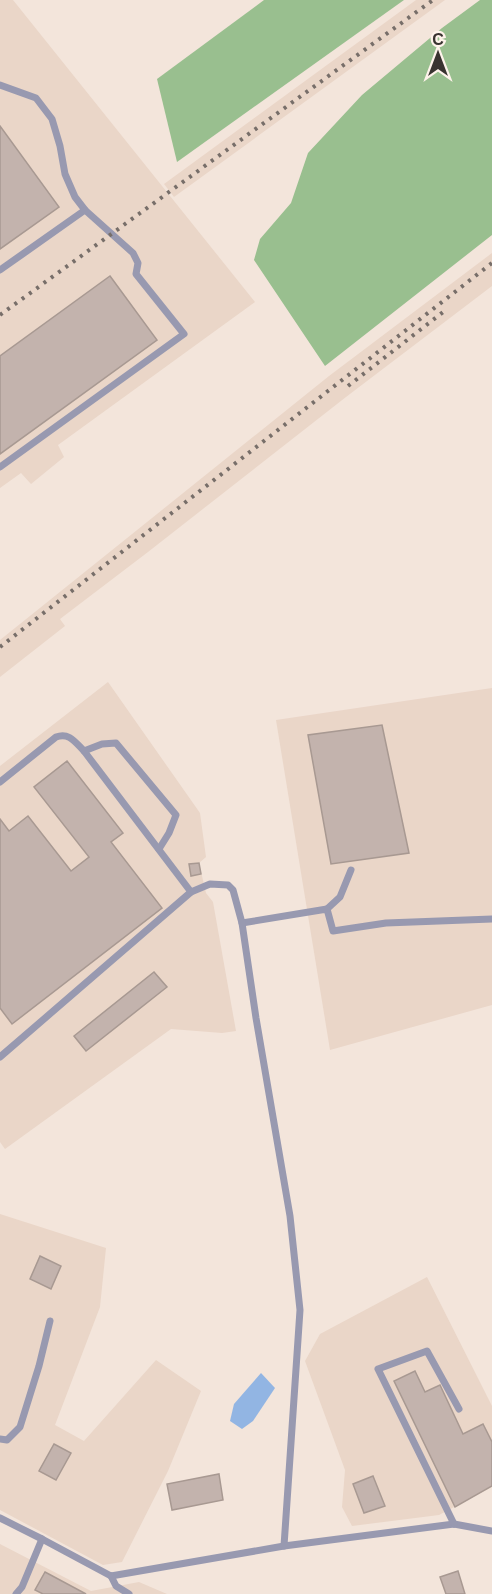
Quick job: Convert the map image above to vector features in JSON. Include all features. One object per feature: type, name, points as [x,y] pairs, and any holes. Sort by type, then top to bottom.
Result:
[{"type":"lane","points":[[0,85],[36,98],[52,119],[66,174],[75,197],[85,210],[134,253],[138,263],[136,274],[184,334],[0,467]]},
{"type":"lane","points":[[0,270],[85,210]]},
{"type":"lane","points":[[0,782],[56,737],[70,736],[84,751],[191,892]]},
{"type":"lane","points":[[84,751],[102,744],[116,743],[176,815],[159,849]]},
{"type":"lane","points":[[242,923],[327,909],[340,897],[351,870]]},
{"type":"lane","points":[[0,1057],[191,892],[210,884],[228,885],[233,890],[242,923],[290,1216],[300,1310],[284,1546]]},
{"type":"lane","points":[[327,909],[333,931],[386,923],[492,919]]},
{"type":"lane","points":[[0,1439],[7,1440],[20,1427],[50,1321]]},
{"type":"lane","points":[[454,1524],[378,1369],[427,1351],[459,1409]]},
{"type":"lane","points":[[0,1518],[111,1576],[116,1586],[129,1594]]},
{"type":"lane","points":[[111,1576],[284,1546],[454,1524],[492,1531]]},
{"type":"lane","points":[[16,1594],[22,1587],[42,1539]]},
{"type":"shaded area","points":[[0,0],[13,0],[255,302],[58,445],[64,457],[31,484],[21,473],[0,488]]},
{"type":"shaded area","points":[[416,0],[445,0],[174,197],[164,184]]},
{"type":"shaded area","points":[[492,253],[492,286],[60,619],[65,626],[0,677],[0,640],[329,376]]},
{"type":"shaded area","points":[[108,682],[200,813],[206,857],[199,863],[206,893],[213,902],[236,1031],[222,1033],[171,1029],[5,1149],[0,1142],[0,766]]},
{"type":"shaded area","points":[[492,688],[492,1005],[330,1050],[276,720]]},
{"type":"shaded area","points":[[0,1214],[106,1248],[100,1307],[55,1425],[84,1441],[156,1360],[201,1391],[168,1471],[122,1562],[103,1565],[0,1510]]},
{"type":"shaded area","points":[[427,1277],[492,1406],[492,1487],[439,1515],[352,1526],[342,1507],[345,1470],[305,1361],[320,1334]]},
{"type":"shaded area","points":[[0,1544],[91,1591],[139,1582],[167,1594],[0,1594]]},
{"type":"green space","points":[[264,0],[404,0],[177,162],[157,79]]},
{"type":"green space","points":[[480,0],[492,0],[492,235],[325,366],[254,260],[260,239],[291,203],[308,153],[362,95],[442,28]]},
{"type":"water","points":[[261,1373],[275,1388],[253,1421],[242,1429],[230,1421],[234,1404]]},
{"type":"building","points":[[0,126],[59,207],[0,249]]},
{"type":"building","points":[[110,276],[157,340],[0,454],[0,356]]},
{"type":"building","points":[[382,725],[409,853],[331,864],[308,735]]},
{"type":"building","points":[[67,761],[123,833],[111,842],[162,908],[12,1024],[0,1008],[0,819],[9,831],[28,816],[71,871],[89,857],[34,787]]},
{"type":"building","points":[[199,863],[201,874],[191,876],[189,864]]},
{"type":"building","points":[[154,972],[167,987],[86,1051],[74,1036]]},
{"type":"building","points":[[40,1256],[61,1266],[51,1289],[30,1279]]},
{"type":"building","points":[[415,1371],[425,1392],[440,1385],[463,1434],[483,1424],[492,1442],[492,1486],[455,1507],[394,1381]]},
{"type":"building","points":[[54,1444],[71,1453],[56,1480],[39,1471]]},
{"type":"building","points":[[219,1474],[223,1500],[172,1510],[167,1484]]},
{"type":"building","points":[[373,1476],[385,1506],[364,1513],[353,1484]]},
{"type":"building","points":[[458,1571],[465,1594],[446,1594],[440,1577]]},
{"type":"building","points":[[45,1572],[86,1594],[43,1594],[35,1590]]},
{"type":"railway","points":[[0,315],[433,0]]},
{"type":"railway","points":[[0,647],[492,263]]},
{"type":"railway","points":[[348,386],[447,309]]}]
